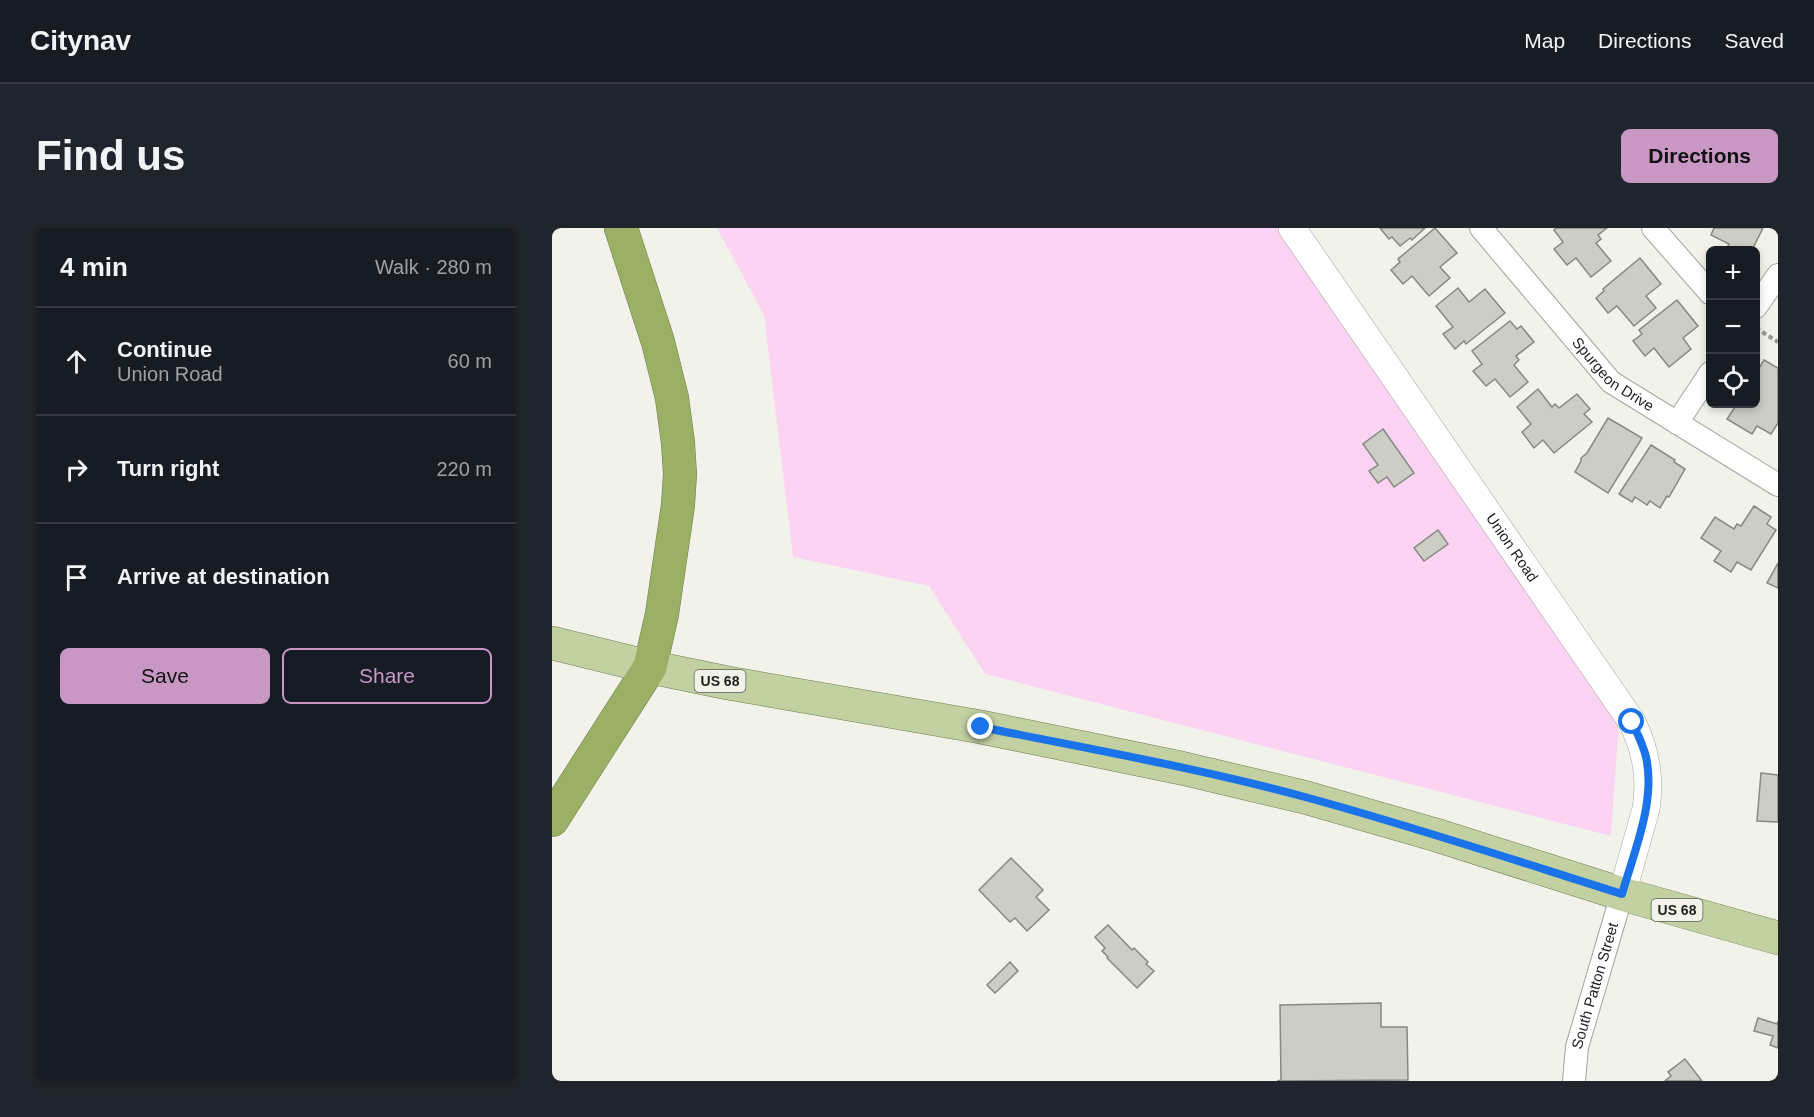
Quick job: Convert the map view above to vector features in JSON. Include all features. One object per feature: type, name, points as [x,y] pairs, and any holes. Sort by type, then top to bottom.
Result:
[{"type":"highway","points":[[552,820],[650,667],[662,614],[678,505],[680,474],[672,398],[658,342],[621,228]]},
{"type":"main road","name":"US 68","points":[[552,643],[728,683],[981,727],[1181,768],[1325,803],[1436,835],[1622,894],[1778,938]]},
{"type":"street","name":"Union Road","points":[[1292,228],[1632,722],[1646,757],[1648,796],[1622,894]]},
{"type":"street","name":"Spurgeon Drive","points":[[1481,228],[1611,382],[1778,485]]},
{"type":"street","points":[[1653,228],[1706,288]]},
{"type":"street","points":[[1760,300],[1778,275]]},
{"type":"street","points":[[1677,423],[1706,379]]},
{"type":"street","name":"South Patton Street","points":[[1574,1081],[1577,1047],[1622,894]]},
{"type":"path","points":[[1760,331],[1778,342]]},
{"type":"shaded area","points":[[717,228],[1293,228],[1620,704],[1611,836],[985,674],[929,586],[793,557],[764,315]]},
{"type":"building","points":[[1380,228],[1425,228],[1412,240],[1410,238],[1400,246],[1392,237],[1389,239]]},
{"type":"building","points":[[1435,228],[1457,253],[1440,267],[1450,278],[1429,296],[1412,276],[1403,284],[1391,270],[1400,262],[1398,259]]},
{"type":"building","points":[[1556,228],[1607,228],[1598,235],[1601,239],[1596,243],[1611,261],[1591,277],[1576,258],[1567,265],[1554,249],[1563,242],[1554,230]]},
{"type":"building","points":[[1714,228],[1763,228],[1754,246],[1728,246],[1729,244],[1711,235]]},
{"type":"building","points":[[1640,258],[1661,284],[1646,296],[1656,308],[1634,326],[1617,306],[1608,313],[1596,298],[1604,291],[1603,289]]},
{"type":"building","points":[[1458,288],[1469,302],[1485,289],[1505,313],[1466,344],[1464,341],[1455,349],[1443,334],[1453,327],[1436,306]]},
{"type":"building","points":[[1677,300],[1698,326],[1683,338],[1691,349],[1669,367],[1654,348],[1645,356],[1633,341],[1642,334],[1639,330]]},
{"type":"building","points":[[1510,321],[1517,329],[1521,326],[1534,342],[1516,356],[1519,360],[1514,365],[1528,382],[1510,397],[1495,379],[1486,386],[1473,371],[1482,364],[1472,351]]},
{"type":"building","points":[[1764,360],[1778,368],[1778,423],[1771,434],[1757,426],[1752,434],[1727,419],[1734,408],[1760,408],[1760,366]]},
{"type":"building","points":[[1538,389],[1552,407],[1555,404],[1559,408],[1577,394],[1590,409],[1584,414],[1592,422],[1554,453],[1543,440],[1534,448],[1522,432],[1531,424],[1517,407]]},
{"type":"building","points":[[1608,418],[1642,438],[1608,493],[1575,472],[1581,458],[1587,453]]},
{"type":"building","points":[[1383,429],[1414,473],[1394,487],[1387,477],[1378,483],[1369,471],[1378,465],[1363,444]]},
{"type":"building","points":[[1651,445],[1685,469],[1660,508],[1650,501],[1647,505],[1635,497],[1632,502],[1619,494]]},
{"type":"building","points":[[1754,506],[1771,517],[1767,524],[1776,530],[1751,570],[1737,562],[1731,572],[1714,561],[1721,551],[1701,538],[1715,517],[1734,529],[1737,524],[1741,526]]},
{"type":"building","points":[[1438,530],[1448,544],[1424,561],[1414,548]]},
{"type":"building","points":[[1778,563],[1778,588],[1767,583]]},
{"type":"building","points":[[1761,773],[1778,775],[1778,822],[1757,821]]},
{"type":"building","points":[[1011,858],[1043,890],[1036,897],[1049,910],[1027,931],[1015,918],[1010,922],[979,890]]},
{"type":"building","points":[[1108,925],[1132,950],[1134,948],[1148,962],[1146,964],[1154,971],[1137,988],[1107,958],[1102,951],[1105,948],[1095,937]]},
{"type":"building","points":[[1010,962],[1018,971],[995,993],[987,985]]},
{"type":"building","points":[[1381,1003],[1381,1027],[1407,1027],[1408,1080],[1277,1081],[1281,1080],[1280,1005]]},
{"type":"building","points":[[1758,1018],[1777,1024],[1778,1021],[1778,1048],[1770,1045],[1773,1036],[1754,1031]]},
{"type":"building","points":[[1685,1059],[1702,1081],[1665,1081],[1671,1076],[1668,1072]]},
{"type":"route","points":[[981,727],[1181,768],[1304,797],[1436,835],[1622,894],[1648,796],[1646,757],[1632,722]]}]
